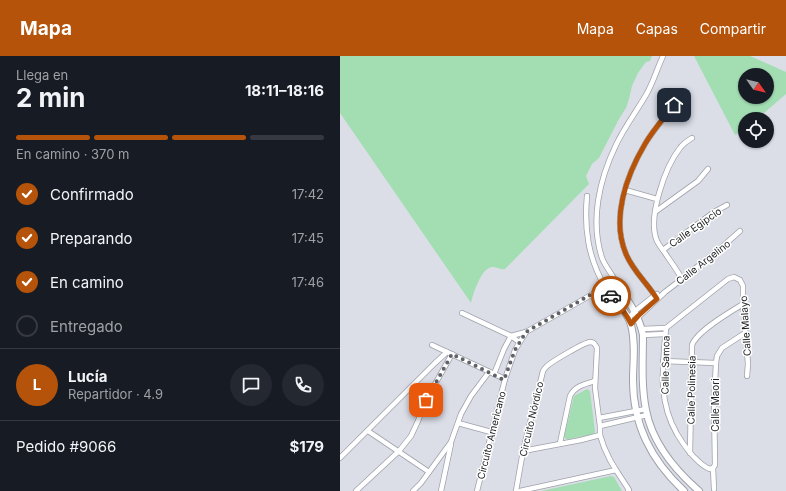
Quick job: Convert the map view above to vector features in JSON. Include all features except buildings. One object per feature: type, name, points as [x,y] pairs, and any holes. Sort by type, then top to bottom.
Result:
[{"type":"street","points":[[663,56],[649,90],[616,145],[605,170],[596,209],[597,236],[602,259],[636,314],[643,332],[643,390],[646,412],[651,426],[661,447],[679,472],[699,491]]},
{"type":"street","points":[[656,297],[634,269],[626,255],[619,230],[619,217],[625,190],[636,160],[645,144],[674,105]]},
{"type":"street","points":[[682,279],[657,241],[654,232],[655,212],[662,184],[672,161],[685,142],[692,138]]},
{"type":"street","points":[[655,212],[698,181],[708,169]]},
{"type":"street","points":[[625,190],[657,200]]},
{"type":"street","points":[[587,196],[586,225],[590,251],[597,272],[604,287],[618,303],[630,321],[634,349],[633,381],[636,414],[649,448],[668,476],[684,491]]},
{"type":"street","name":"Calle Egipcio","points":[[663,250],[714,212],[727,205]]},
{"type":"street","name":"Calle Argelino","points":[[630,321],[656,297],[682,279],[740,231]]},
{"type":"street","name":"Calle Samoa","points":[[713,468],[710,469],[705,467],[690,453],[673,428],[662,386],[666,328],[728,279],[731,277],[737,277]]},
{"type":"street","name":"Calle Malayo","points":[[737,277],[742,286],[748,364],[747,376]]},
{"type":"street","points":[[494,374],[511,336],[526,332],[604,287],[616,282]]},
{"type":"street","name":"Calle Polinesia","points":[[690,453],[692,345],[699,335],[721,318],[743,304]]},
{"type":"street","points":[[462,313],[511,336],[519,342]]},
{"type":"street","points":[[643,332],[666,328]]},
{"type":"street","name":"Circuito Americano","points":[[477,491],[504,380],[512,355],[526,332]]},
{"type":"street","points":[[643,332],[666,334]]},
{"type":"street","name":"Calle Maori","points":[[714,489],[714,402],[717,356],[722,348],[745,333]]},
{"type":"street","name":"Circuito Nórdico","points":[[516,491],[523,451],[543,371],[546,367],[587,342],[592,342],[597,348],[595,381],[600,435],[604,447],[629,490],[628,491]]},
{"type":"street","name":"Circuito Americano","points":[[432,345],[504,380]]},
{"type":"street","points":[[340,458],[436,363],[449,353]]},
{"type":"street","points":[[356,491],[399,450],[410,436],[449,353]]},
{"type":"street","points":[[663,361],[716,363]]},
{"type":"street","points":[[441,491],[451,442],[461,414],[471,396],[488,372]]},
{"type":"street","points":[[560,443],[570,396],[578,387],[595,381]]},
{"type":"street","points":[[599,418],[646,412]]},
{"type":"street","points":[[600,426],[636,414]]},
{"type":"street","points":[[458,423],[491,432]]},
{"type":"street","points":[[368,431],[399,450],[429,472]]},
{"type":"street","points":[[523,451],[600,435]]},
{"type":"street","points":[[413,491],[421,483],[451,442]]},
{"type":"street","points":[[520,491],[616,470]]},
{"type":"green space","points":[[340,56],[652,56],[650,61],[646,62],[638,73],[632,86],[626,108],[599,158],[592,164],[586,176],[589,184],[505,269],[492,267],[488,268],[484,272],[478,282],[471,303],[340,113]]},
{"type":"green space","points":[[694,56],[750,56],[786,72],[786,94],[765,112],[738,112],[738,133],[735,135]]},
{"type":"green space","points":[[587,389],[590,391],[595,432],[593,434],[566,439],[564,437],[574,396]]},
{"type":"green space","points":[[611,476],[614,477],[622,491],[541,491]]},
{"type":"way so far","points":[[426,400],[452,354],[504,380],[512,355],[526,332],[604,287],[611,296]]},
{"type":"route","points":[[611,296],[618,303],[631,324],[657,299],[634,269],[626,255],[619,230],[619,217],[625,190],[636,160],[653,132],[674,105]]}]
